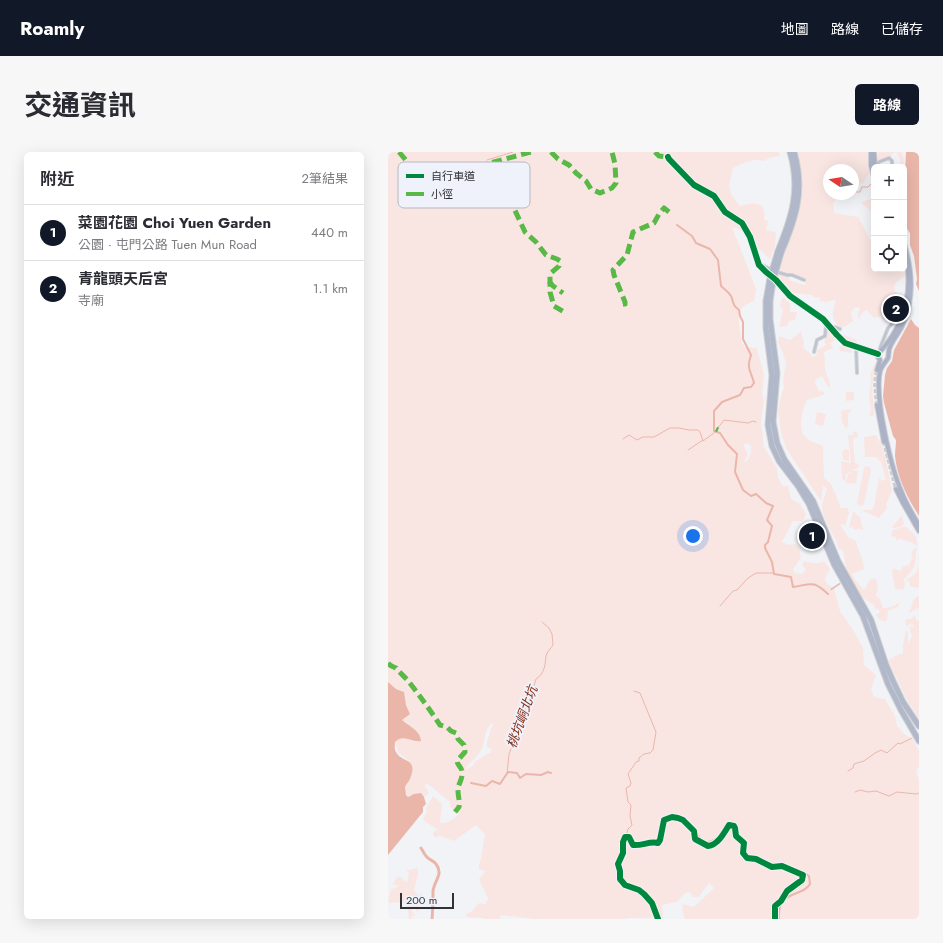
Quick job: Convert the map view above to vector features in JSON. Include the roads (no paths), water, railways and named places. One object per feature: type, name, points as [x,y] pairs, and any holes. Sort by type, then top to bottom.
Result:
[{"type":"highway","points":[[790,152],[795,174],[794,202],[789,224],[770,278],[766,328],[772,375],[768,419],[772,444],[777,457],[809,504],[834,564],[863,616],[888,684],[919,741]]},
{"type":"highway","points":[[780,252],[794,222],[799,196],[798,172],[794,152]]},
{"type":"highway","points":[[768,301],[770,330],[777,373],[773,422],[777,443],[784,459],[812,501],[838,561],[871,620],[893,681],[903,702],[919,726]]},
{"type":"main road","points":[[871,152],[871,164]]},
{"type":"main road","points":[[874,154],[875,164]]},
{"type":"main road","points":[[884,442],[879,407],[880,375],[882,366],[888,357],[889,347],[903,323],[910,301],[911,274],[907,256]]},
{"type":"main road","points":[[877,370],[880,360],[878,357],[880,349],[891,338],[904,311],[908,292],[907,271]]},
{"type":"main road","points":[[880,349],[888,354]]},
{"type":"main road","points":[[880,360],[886,361]]},
{"type":"main road","points":[[879,407],[897,480],[904,500],[919,525]]},
{"type":"main road","points":[[896,489],[919,531]]},
{"type":"street","points":[[874,154],[876,160],[880,162]]},
{"type":"street","points":[[668,157],[694,185],[714,196],[724,211],[742,223],[750,237],[759,265],[768,275],[776,280],[790,296],[816,313],[832,328],[842,341],[856,347],[880,349],[885,332],[904,311]]},
{"type":"street","points":[[877,164],[890,159],[892,164]]},
{"type":"street","points":[[759,265],[804,280]]},
{"type":"street","points":[[891,324],[896,322],[898,326]]},
{"type":"street","points":[[814,352],[817,340],[825,336],[826,326],[828,324]]},
{"type":"street","points":[[832,328],[835,327],[840,329]]},
{"type":"street","points":[[856,347],[857,373]]},
{"type":"street","points":[[658,919],[652,902],[639,890],[626,885],[620,880],[618,864],[623,853],[623,842],[625,837],[628,837],[633,845],[640,845],[650,842],[658,843],[664,820],[672,817],[683,820],[694,831],[695,839],[708,846],[715,843],[724,834],[729,825],[734,826],[736,836],[744,843],[743,853],[747,858],[756,859],[772,867],[782,866],[803,875],[802,880],[786,891],[781,901],[775,906],[775,919]]},
{"type":"waterway","points":[[487,160],[513,152]]},
{"type":"waterway","points":[[859,192],[862,187],[868,187],[871,184]]},
{"type":"waterway","points":[[677,225],[692,236],[696,243],[710,249],[718,260],[721,286],[730,294],[734,305],[739,310],[743,322],[743,339],[751,355],[749,367],[754,383],[751,387],[744,388],[740,395],[722,402],[714,411],[714,431],[720,433],[728,445],[737,454],[735,472],[743,490],[751,496],[756,494],[766,503],[773,506],[767,520],[772,526],[765,548],[772,562],[774,574],[791,577],[793,587],[812,584],[828,594]]},
{"type":"waterway","points":[[623,439],[629,435],[637,440],[643,437],[654,437],[670,428],[679,428],[698,430],[703,441],[714,433],[724,420],[748,423],[753,421],[756,422]]},
{"type":"waterway","points":[[688,450],[703,440]]},
{"type":"waterway","points":[[720,606],[733,591],[737,590],[748,578],[756,573],[773,573]]},
{"type":"waterway","points":[[831,589],[840,583]]},
{"type":"waterway","points":[[831,590],[840,584]]},
{"type":"waterway","name":"桃坑峒北坑","points":[[507,774],[509,754],[517,729],[524,718],[527,697],[532,693],[536,679],[543,671],[548,652],[553,645],[552,634],[549,628],[542,622]]},
{"type":"waterway","points":[[626,836],[628,829],[632,825],[630,816],[631,805],[628,802],[626,788],[630,786],[631,783],[628,774],[636,762],[639,761],[639,758],[653,750],[656,732],[640,693],[634,691]]},
{"type":"waterway","points":[[848,771],[853,768],[854,764],[864,761],[875,753],[881,750],[887,753],[898,743],[900,744],[912,738]]},
{"type":"waterway","name":"桃坑峒北坑","points":[[471,783],[486,786],[492,781],[500,784],[508,772],[517,773],[520,778],[526,774],[541,775],[548,772],[551,773]]},
{"type":"waterway","points":[[855,792],[860,790],[868,792],[876,791],[889,796],[897,792],[919,793]]},
{"type":"waterway","points":[[670,815],[686,820],[704,842],[709,842],[724,833]]},
{"type":"waterway","points":[[728,825],[731,824],[735,826],[737,835]]},
{"type":"waterway","points":[[739,838],[745,843],[745,855]]},
{"type":"waterway","points":[[421,848],[425,855],[436,864],[439,871],[433,891],[432,919]]},
{"type":"waterway","points":[[779,919],[779,909],[786,898],[802,891],[810,884],[809,876],[784,866]]},
{"type":"tunnel","points":[[877,370],[875,383],[877,405]]},
{"type":"tunnel","points":[[884,442],[896,489]]},
{"type":"place","name":"青龍頭天后宮","points":[[896,309]]},
{"type":"place","name":"菜園花園 Choi Yuen Garden","points":[[812,536]]}]
